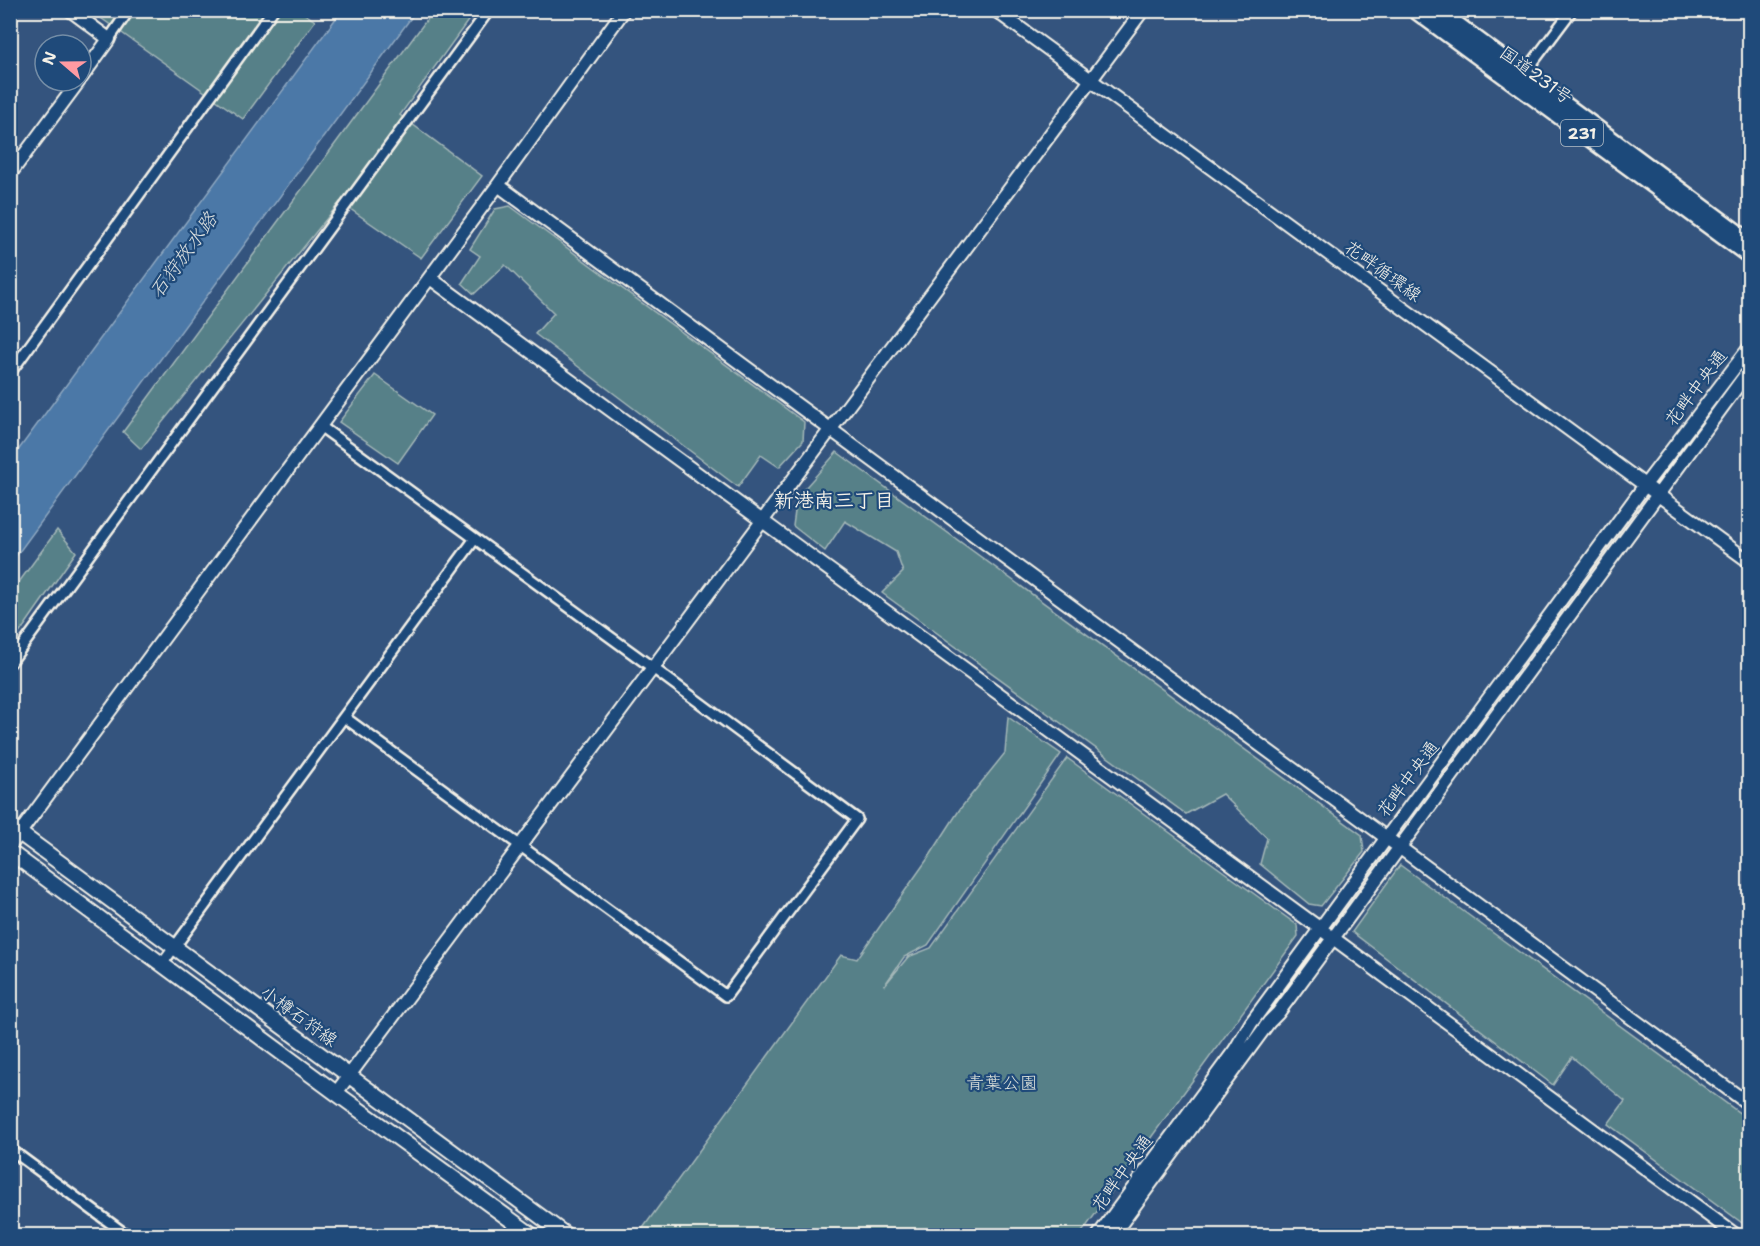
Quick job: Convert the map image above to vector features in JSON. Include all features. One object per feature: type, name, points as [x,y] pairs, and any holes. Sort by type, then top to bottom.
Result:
[{"type":"highway","name":"国道231号","points":[[1415,10],[1520,80],[1749,242]]},
{"type":"highway","name":"国道231号","points":[[1437,10],[1520,80],[1749,256]]},
{"type":"main road","name":"小樽石狩線","points":[[15,830],[567,1236]]},
{"type":"main road","points":[[10,852],[533,1236]]},
{"type":"street","points":[[70,10],[109,39]]},
{"type":"street","points":[[93,61],[129,10]]},
{"type":"street","points":[[10,373],[273,10]]},
{"type":"street","points":[[10,663],[489,10]]},
{"type":"street","points":[[10,846],[15,830],[430,278],[624,10]]},
{"type":"street","name":"花畔循環線","points":[[995,10],[1749,562]]},
{"type":"street","points":[[336,1093],[1143,10]]},
{"type":"street","points":[[1520,80],[1572,10]]},
{"type":"street","points":[[10,174],[70,93]]},
{"type":"street","points":[[498,185],[1749,1105]]},
{"type":"street","points":[[430,278],[1320,928],[1737,1236]]},
{"type":"street","name":"花畔中央通","points":[[1098,1236],[1235,1050],[1251,1023],[1320,928],[1749,347]]},
{"type":"street","name":"花畔中央通","points":[[1113,1236],[1749,369]]},
{"type":"street","points":[[320,426],[857,819],[726,996],[344,717]]},
{"type":"street","points":[[162,964],[474,540]]},
{"type":"street","points":[[10,1149],[128,1236]]},
{"type":"green space","points":[[299,10],[315,21],[243,119],[91,11]]},
{"type":"green space","points":[[433,11],[475,11],[400,115],[482,176],[421,258],[340,202],[141,449],[123,432]]},
{"type":"green space","points":[[510,206],[804,422],[803,441],[779,467],[761,455],[738,487],[535,334],[554,313],[505,265],[474,294],[462,283],[480,256],[470,249],[495,209]]},
{"type":"green space","points":[[375,375],[432,415],[398,463],[339,422]]},
{"type":"green space","points":[[837,452],[1362,835],[1364,852],[1321,906],[1309,904],[1260,864],[1267,838],[1222,794],[1186,814],[882,593],[903,572],[896,552],[845,521],[825,551],[793,526],[797,497]]},
{"type":"green space","points":[[57,530],[76,552],[11,645],[11,593]]},
{"type":"green space","name":"青葉公園","points":[[1008,717],[1061,754],[928,945],[904,957],[884,986],[908,957],[931,948],[1067,758],[1297,925],[1298,936],[1080,1235],[638,1235],[841,955],[857,959],[960,809],[1005,753]]},
{"type":"green space","points":[[1400,865],[1749,1120],[1749,1228],[1608,1124],[1625,1101],[1572,1057],[1553,1085],[1352,932]]},
{"type":"water","name":"石狩放水路","points":[[342,10],[416,11],[11,563],[11,460]]},
{"type":"district","name":"新港南三丁目","points":[[834,500]]}]
